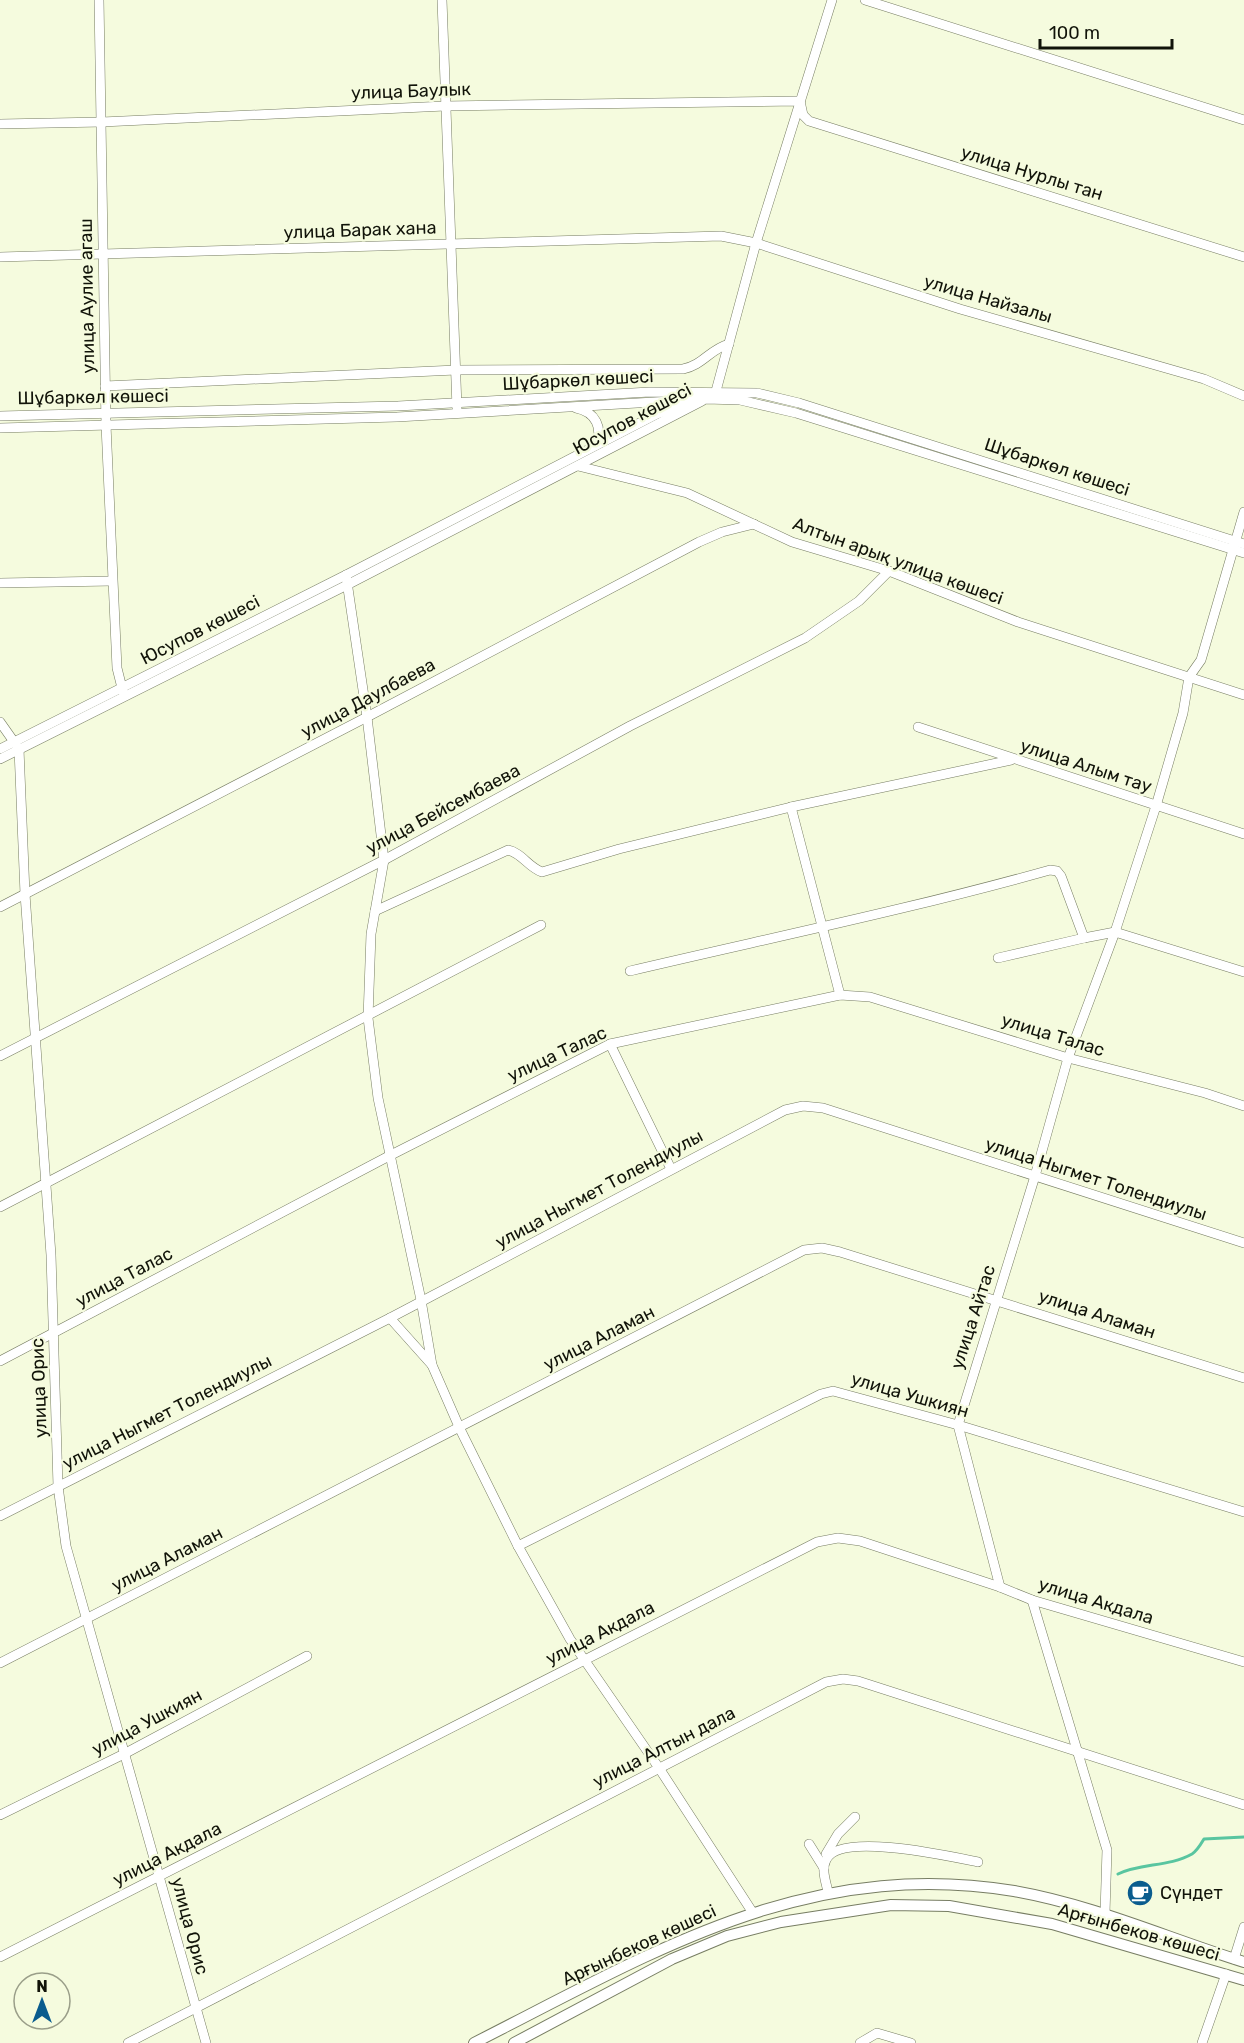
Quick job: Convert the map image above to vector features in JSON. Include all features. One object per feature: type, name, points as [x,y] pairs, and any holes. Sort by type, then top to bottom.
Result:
[{"type":"main road","name":"Арғынбеков көшесі","points":[[474,2043],[684,1939],[753,1913],[828,1892],[946,1884],[1013,1891],[1105,1913],[1239,1961]]},
{"type":"main road","name":"Арғынбеков көшесі","points":[[514,2043],[690,1952],[738,1933],[834,1912],[891,1905],[949,1906],[1052,1924],[1244,1980]]},
{"type":"main road","points":[[684,1939],[690,1952]]},
{"type":"street","name":"улица Аулие агаш","points":[[99,0],[106,425],[112,581],[123,693]]},
{"type":"street","points":[[442,0],[458,413]]},
{"type":"street","points":[[706,399],[716,391],[756,243],[832,0]]},
{"type":"street","points":[[865,0],[1244,120]]},
{"type":"street","name":"улица Баулык","points":[[0,124],[102,122],[445,105],[800,101]]},
{"type":"street","name":"улица Нурлы тан","points":[[800,101],[803,115],[809,121],[1244,257]]},
{"type":"street","name":"улица Найзалы","points":[[722,236],[756,243],[960,309],[1204,379],[1244,396]]},
{"type":"street","name":"улица Барак хана","points":[[0,256],[722,236]]},
{"type":"street","points":[[105,386],[456,370],[683,369],[695,366],[716,349],[729,344]]},
{"type":"street","name":"Шұбаркөл көшесі","points":[[0,416],[457,402],[716,391],[757,393],[799,403],[1237,545],[1244,553]]},
{"type":"street","name":"Шұбаркөл көшесі","points":[[0,428],[458,413],[706,399],[764,404],[1237,545]]},
{"type":"street","name":"Юсупов көшесі","points":[[346,580],[657,414],[706,399]]},
{"type":"street","name":"Юсупов көшесі","points":[[0,749],[17,745],[123,693],[578,466],[706,399]]},
{"type":"street","points":[[565,406],[582,409],[595,418],[599,433],[596,445]]},
{"type":"street","name":"Алтын арық улица көшесі","points":[[578,466],[687,493],[792,542],[889,571],[1018,622],[1244,694]]},
{"type":"street","name":"улица Айтас","points":[[958,1425],[1035,1176],[1068,1058],[1115,932],[1156,806],[1183,713],[1189,677],[1201,660],[1237,545],[1244,512]]},
{"type":"street","name":"улица Даулбаева","points":[[0,907],[368,717],[699,542],[722,532],[754,524]]},
{"type":"street","name":"улица Бейсембаева","points":[[0,1056],[384,860],[630,726],[805,638],[859,601],[889,571]]},
{"type":"street","points":[[346,580],[368,717],[384,860],[371,934],[368,1018],[389,1155],[421,1300],[432,1365],[460,1429],[518,1546],[583,1659],[659,1768],[753,1913]]},
{"type":"street","points":[[0,583],[112,581]]},
{"type":"street","points":[[0,722],[17,745]]},
{"type":"street","name":"улица Алым тау","points":[[918,727],[1012,760],[1244,834]]},
{"type":"street","name":"Юсупов көшесі","points":[[0,759],[17,745]]},
{"type":"street","name":"улица Орис","points":[[17,745],[45,1183],[58,1486],[66,1546],[206,2043]]},
{"type":"street","points":[[375,911],[508,850],[517,852],[542,872],[619,849],[791,807],[1012,760]]},
{"type":"street","points":[[791,807],[840,995]]},
{"type":"street","points":[[630,971],[823,925],[933,903],[1050,870],[1057,871],[1061,876],[1084,938]]},
{"type":"street","points":[[0,1207],[368,1018],[541,925]]},
{"type":"street","points":[[998,958],[1115,932],[1244,972]]},
{"type":"street","name":"улица Талас","points":[[0,1361],[389,1155],[610,1044],[840,995],[870,997],[1068,1058],[1205,1093],[1244,1106]]},
{"type":"street","points":[[610,1044],[671,1169]]},
{"type":"street","name":"улица Ныгмет Толендиулы","points":[[0,1516],[390,1318],[785,1110],[803,1106],[823,1108],[1244,1243]]},
{"type":"street","name":"улица Аламан","points":[[0,1663],[460,1429],[804,1250],[822,1248],[840,1252],[1244,1378]]},
{"type":"street","points":[[390,1318],[432,1365]]},
{"type":"street","name":"улица Ушкиян","points":[[518,1546],[821,1394],[845,1392],[1244,1512]]},
{"type":"street","points":[[958,1425],[1000,1587]]},
{"type":"street","name":"улица Акдала","points":[[0,1957],[817,1542],[838,1538],[860,1541],[1000,1587],[1032,1600],[1244,1662]]},
{"type":"street","points":[[1032,1600],[1107,1851],[1105,1913]]},
{"type":"street","name":"улица Ушкиян","points":[[0,1815],[124,1754],[307,1656]]},
{"type":"street","name":"улица Алтын дала","points":[[128,2043],[826,1682],[843,1678],[1244,1805]]},
{"type":"street","points":[[828,1892],[825,1856],[838,1834],[855,1817]]},
{"type":"street","points":[[809,1844],[825,1864]]},
{"type":"street","points":[[825,1864],[832,1852],[889,1847],[932,1851],[978,1862]]},
{"type":"street","points":[[1239,1961],[1244,1927]]},
{"type":"street","points":[[1202,2043],[1226,1974]]},
{"type":"street","points":[[860,2043],[877,2033],[911,2043]]},
{"type":"waterway","points":[[1118,1874],[1183,1858],[1194,1853],[1204,1839],[1244,1837]]},
{"type":"place","name":"Сүндет","points":[[1140,1893]]}]
